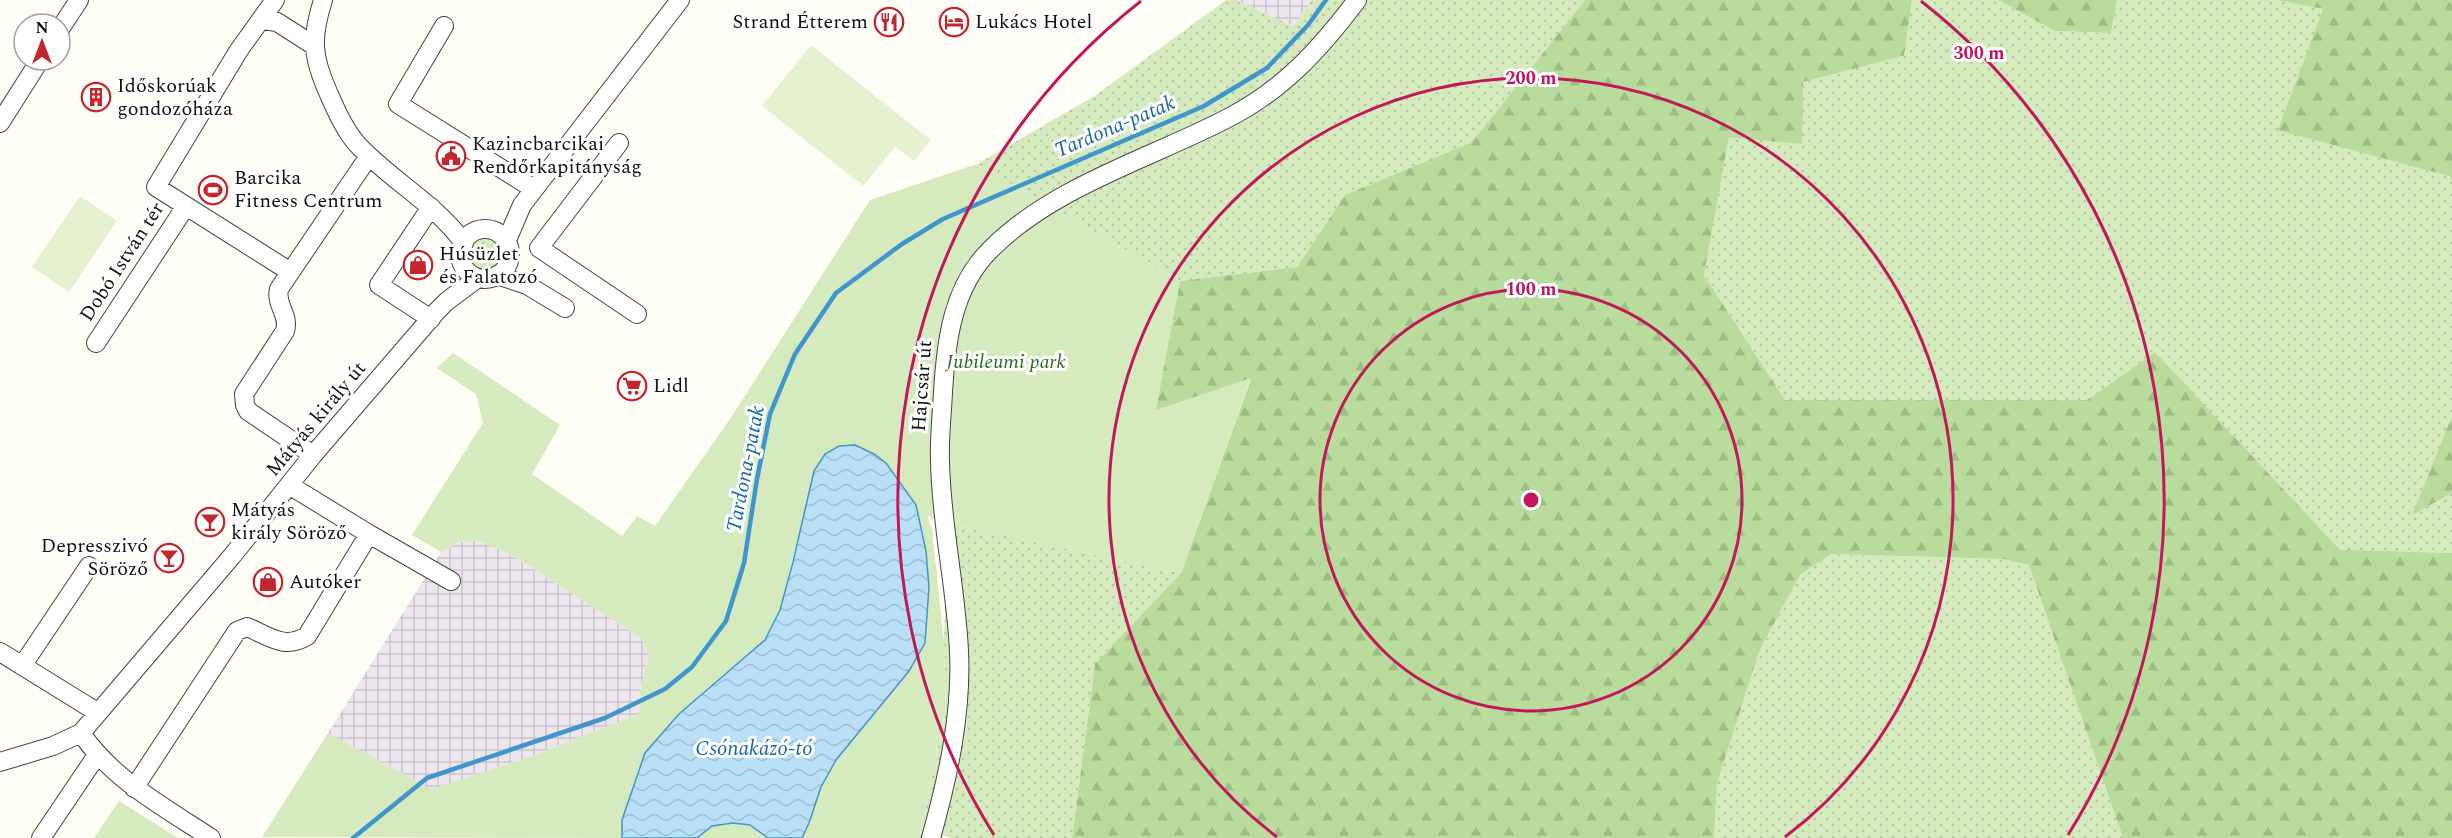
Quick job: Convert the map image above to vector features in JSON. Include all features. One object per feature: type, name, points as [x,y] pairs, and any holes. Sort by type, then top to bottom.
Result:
[{"type":"street","points":[[276,0],[263,20],[278,22],[313,45]]},
{"type":"street","points":[[323,0],[313,45],[320,74],[349,134],[369,156],[450,223],[477,233],[508,249],[527,285]]},
{"type":"street","points":[[497,275],[522,205],[680,0]]},
{"type":"street","name":"Hajcsár út","points":[[931,838],[952,748],[958,710],[959,651],[940,460],[946,349],[949,329],[965,286],[988,251],[1018,225],[1131,162],[1232,117],[1288,79],[1324,42],[1357,0]]},
{"type":"street","name":"Dobó István tér","points":[[263,20],[239,50],[156,188],[289,271]]},
{"type":"street","points":[[444,26],[398,104],[534,189]]},
{"type":"street","points":[[1,120],[32,72]]},
{"type":"street","points":[[619,143],[539,248],[637,314]]},
{"type":"street","points":[[313,455],[248,411],[244,394],[287,325],[277,297],[279,288],[369,156]]},
{"type":"street","points":[[522,205],[477,233],[461,254],[469,271],[488,279],[497,275],[527,285],[565,308]]},
{"type":"street","name":"Dobó István tér","points":[[96,343],[186,206]]},
{"type":"street","points":[[431,319],[379,285],[432,207]]},
{"type":"street","name":"Mátyás király út","points":[[0,762],[53,746],[81,732],[232,556],[313,455],[447,301],[469,271]]},
{"type":"street","points":[[289,485],[451,581]]},
{"type":"street","points":[[134,788],[237,631],[247,627],[284,643],[298,642],[307,636],[369,534]]},
{"type":"street","points":[[21,666],[89,566]]},
{"type":"street","points":[[0,652],[97,712]]},
{"type":"street","points":[[81,732],[97,756],[134,788],[210,838]]},
{"type":"street","points":[[41,838],[97,756]]},
{"type":"shaded area","points":[[1236,0],[1312,0],[1293,26]]},
{"type":"shaded area","points":[[477,540],[517,558],[641,638],[649,654],[640,690],[639,714],[537,754],[431,790],[328,733],[441,552],[459,542]]},
{"type":"green space","points":[[1226,0],[1236,0],[1293,26],[1312,0],[1585,0],[1472,142],[1345,195],[1297,267],[1180,281],[977,164],[1096,95]]},
{"type":"green space","points":[[1585,0],[1912,0],[1904,56],[1803,82],[1802,144],[1729,137],[1704,275],[1785,400],[2087,400],[2155,352],[2340,550],[2452,553],[2452,838],[2123,838],[2029,565],[2003,559],[1831,554],[1800,575],[1759,652],[1717,784],[1714,838],[1072,838],[1095,664],[1181,573],[1251,379],[1155,411],[1180,281],[1297,267],[1345,195],[1472,142]]},
{"type":"green space","points":[[1912,0],[1998,0],[2055,31],[2111,33],[2117,0],[2276,0],[2323,9],[2452,181],[2452,416],[2413,514],[2452,493],[2452,553],[2340,551],[2155,352],[2087,400],[1785,400],[1704,275],[1729,136],[1803,82],[1904,56]]},
{"type":"green space","points":[[1998,0],[2117,0],[2111,33],[2055,31]]},
{"type":"green space","points":[[2276,0],[2452,0],[2452,181],[2449,176],[2278,130],[2323,9]]},
{"type":"green space","points":[[811,45],[931,140],[914,161],[895,147],[863,186],[762,106]]},
{"type":"green space","name":"Jubileumi park","points":[[977,164],[1180,281],[1156,410],[1251,378],[1181,573],[936,521],[927,515],[932,530],[944,642],[946,709],[919,838],[802,838],[821,787],[836,760],[909,671],[925,643],[929,587],[926,551],[916,505],[855,445],[839,446],[797,541],[780,610],[765,640],[702,693],[640,767],[622,820],[622,838],[262,837],[328,733],[431,789],[537,754],[639,714],[640,690],[649,654],[641,638],[517,558],[477,540],[459,542],[441,552],[412,535],[483,423],[476,394],[437,368],[453,353],[560,425],[532,474],[622,536],[637,516],[655,526],[730,419],[870,200]]},
{"type":"green space","points":[[80,196],[117,221],[69,292],[32,267]]},
{"type":"green space","points":[[485,237],[497,242],[502,254],[497,266],[485,271],[473,266],[468,254],[473,242]]},
{"type":"green space","points":[[2452,416],[2452,493],[2412,515]]},
{"type":"green space","points":[[936,521],[1181,573],[1095,664],[1072,838],[951,838],[943,835],[942,838],[919,838],[946,709],[944,642],[946,581]]},
{"type":"green space","points":[[1831,554],[2003,559],[2029,565],[2123,838],[1714,838],[1717,784],[1759,652],[1800,575]]},
{"type":"green space","points":[[119,801],[178,838],[94,838]]},
{"type":"green space","points":[[733,823],[750,825],[767,838],[697,838],[712,826]]},
{"type":"water","name":"Csónakázó-tó","points":[[855,445],[886,463],[916,505],[926,551],[929,587],[925,643],[909,671],[836,760],[821,787],[802,838],[768,838],[750,825],[733,823],[712,826],[697,838],[622,838],[622,820],[645,753],[679,714],[765,640],[780,610],[814,471],[825,454],[839,446]]},
{"type":"waterway","name":"Tardona-patak","points":[[353,838],[427,778],[605,718],[665,689],[692,667],[726,621],[744,563],[770,414],[795,354],[836,293],[902,244],[943,219],[1204,106],[1267,68],[1308,25],[1326,0]]},
{"type":"place","name":"Strand Étterem","points":[[889,22]]},
{"type":"place","name":"Lukács Hotel","points":[[954,22]]},
{"type":"place","name":"Időskorúak gondozóháza","points":[[96,97]]},
{"type":"place","name":"Kazincbarcikai Rendőrkapitányság","points":[[451,156]]},
{"type":"place","name":"Barcika Fitness Centrum","points":[[213,190]]},
{"type":"place","name":"Húsüzlet és Falatozó","points":[[418,265]]},
{"type":"place","name":"Lidl","points":[[632,386]]},
{"type":"place","name":"Mátyás király Söröző","points":[[210,522]]},
{"type":"place","name":"Depresszivó Söröző","points":[[169,558]]},
{"type":"place","name":"Autóker","points":[[268,582]]}]
